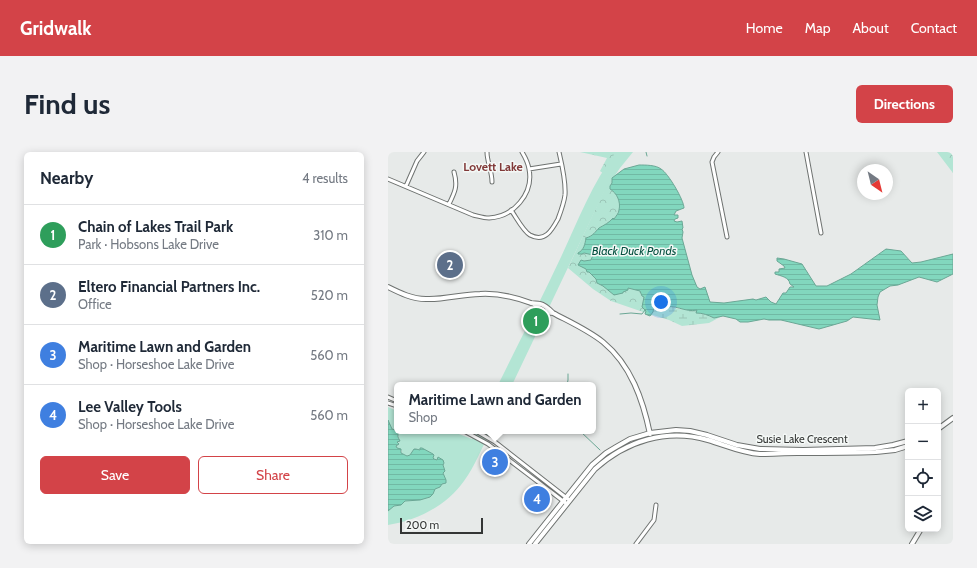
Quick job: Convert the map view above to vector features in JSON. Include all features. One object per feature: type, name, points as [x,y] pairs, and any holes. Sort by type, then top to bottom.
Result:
[{"type":"street","points":[[406,186],[417,161],[424,152]]},
{"type":"street","points":[[487,152],[492,182]]},
{"type":"street","points":[[388,179],[484,218],[501,216],[519,204],[527,192],[530,181],[529,169],[522,152]]},
{"type":"street","points":[[511,210],[530,235],[541,237],[551,232],[561,211],[565,189],[559,152]]},
{"type":"street","points":[[718,152],[712,162],[727,237]]},
{"type":"street","points":[[806,152],[821,233]]},
{"type":"street","points":[[529,169],[561,164]]},
{"type":"street","points":[[449,204],[456,186],[454,172]]},
{"type":"street","points":[[388,287],[420,299],[480,294],[514,297],[534,304],[547,313],[553,313],[591,334],[611,349],[627,369],[639,394],[651,435]]},
{"type":"street","points":[[941,427],[953,418]]},
{"type":"street","name":"Susie Lake Crescent","points":[[529,544],[566,501],[603,462],[625,448],[651,435],[676,430],[690,431],[708,435],[737,445],[760,449],[803,450],[875,448],[905,442]]},
{"type":"street","points":[[470,434],[488,444],[566,501]]},
{"type":"street","points":[[481,434],[495,442],[566,501]]},
{"type":"street","name":"Susie Lake Crescent","points":[[651,435],[676,435],[707,439],[736,449],[759,454],[876,452],[895,450],[905,447]]},
{"type":"street","name":"Susie Lake Crescent","points":[[535,544],[566,501]]},
{"type":"street","points":[[636,544],[654,520],[656,505]]},
{"type":"street","points":[[912,544],[919,532]]},
{"type":"green space","points":[[580,152],[619,152],[604,174],[600,171],[607,158]]},
{"type":"green space","points":[[616,152],[633,152],[604,192],[513,382],[499,382],[593,189],[607,164]]},
{"type":"green space","points":[[937,152],[953,152],[953,173]]},
{"type":"green space","points":[[609,180],[612,181],[610,189],[615,193],[619,201],[618,212],[614,219],[613,218],[586,238],[585,246],[581,251],[583,253],[593,255],[591,260],[584,261],[587,272],[589,272],[596,279],[597,283],[614,295],[623,292],[627,288],[640,291],[644,297],[646,313],[611,301],[593,289],[568,268]]},
{"type":"green space","points":[[654,306],[660,306],[663,308],[670,306],[678,309],[698,310],[697,313],[714,318],[722,316],[709,323],[682,326],[653,315],[650,316],[653,312]]},
{"type":"green space","points":[[388,407],[394,410],[394,429],[392,429],[388,420]]},
{"type":"green space","points":[[398,434],[459,434],[472,439],[474,434],[489,434],[468,475],[449,498],[440,505],[410,520],[388,525],[388,511],[394,506],[401,505],[405,501],[420,500],[430,497],[435,489],[446,483],[443,473],[444,463],[438,457],[437,460],[434,459],[434,456],[426,450],[417,449],[414,449],[411,455],[407,456],[401,453],[402,451],[396,446],[399,443],[397,442],[400,441]]},
{"type":"water","name":"Black Duck Ponds","points":[[639,165],[654,166],[664,171],[679,193],[684,208],[676,211],[674,215],[678,215],[678,218],[674,221],[682,221],[682,238],[692,275],[697,287],[700,289],[705,287],[710,302],[724,303],[753,299],[756,300],[766,297],[771,302],[776,304],[783,293],[786,293],[790,287],[794,287],[786,278],[775,274],[775,272],[779,272],[779,269],[785,268],[777,261],[777,258],[802,264],[816,286],[827,286],[851,274],[886,249],[901,251],[912,263],[953,254],[953,274],[937,282],[919,277],[898,285],[890,286],[880,292],[877,305],[880,320],[853,317],[847,321],[819,329],[781,320],[764,319],[740,322],[736,319],[723,316],[714,318],[705,314],[696,313],[697,310],[693,311],[671,307],[663,308],[660,306],[654,306],[653,312],[650,316],[645,314],[646,311],[642,307],[644,297],[640,291],[628,288],[628,290],[623,293],[614,295],[597,283],[596,279],[589,272],[587,272],[586,269],[578,265],[581,260],[591,260],[593,255],[584,253],[578,254],[584,247],[586,238],[613,218],[614,219],[618,212],[618,198],[610,189],[612,178],[624,169]]},
{"type":"water","points":[[388,420],[392,429],[394,430],[394,434],[398,434],[400,441],[397,442],[399,444],[396,446],[397,448],[401,449],[401,453],[407,456],[410,455],[414,449],[420,450],[420,448],[422,448],[433,454],[434,459],[437,460],[438,457],[443,460],[445,471],[443,473],[446,483],[435,489],[430,497],[420,500],[405,501],[401,505],[394,506],[388,511]]},
{"type":"waterway","points":[[646,152],[647,156]]},
{"type":"waterway","points":[[620,314],[642,314],[645,310]]},
{"type":"waterway","points":[[568,374],[568,382]]},
{"type":"waterway","points":[[583,434],[600,450]]},
{"type":"place","name":"Eltero Financial Partners Inc.","points":[[450,265]]},
{"type":"place","name":"Chain of Lakes Trail Park","points":[[536,321]]},
{"type":"place","name":"Maritime Lawn and Garden","points":[[495,462]]},
{"type":"place","name":"Lee Valley Tools","points":[[537,499]]},
{"type":"district","name":"Lovett Lake","points":[[493,167]]}]
